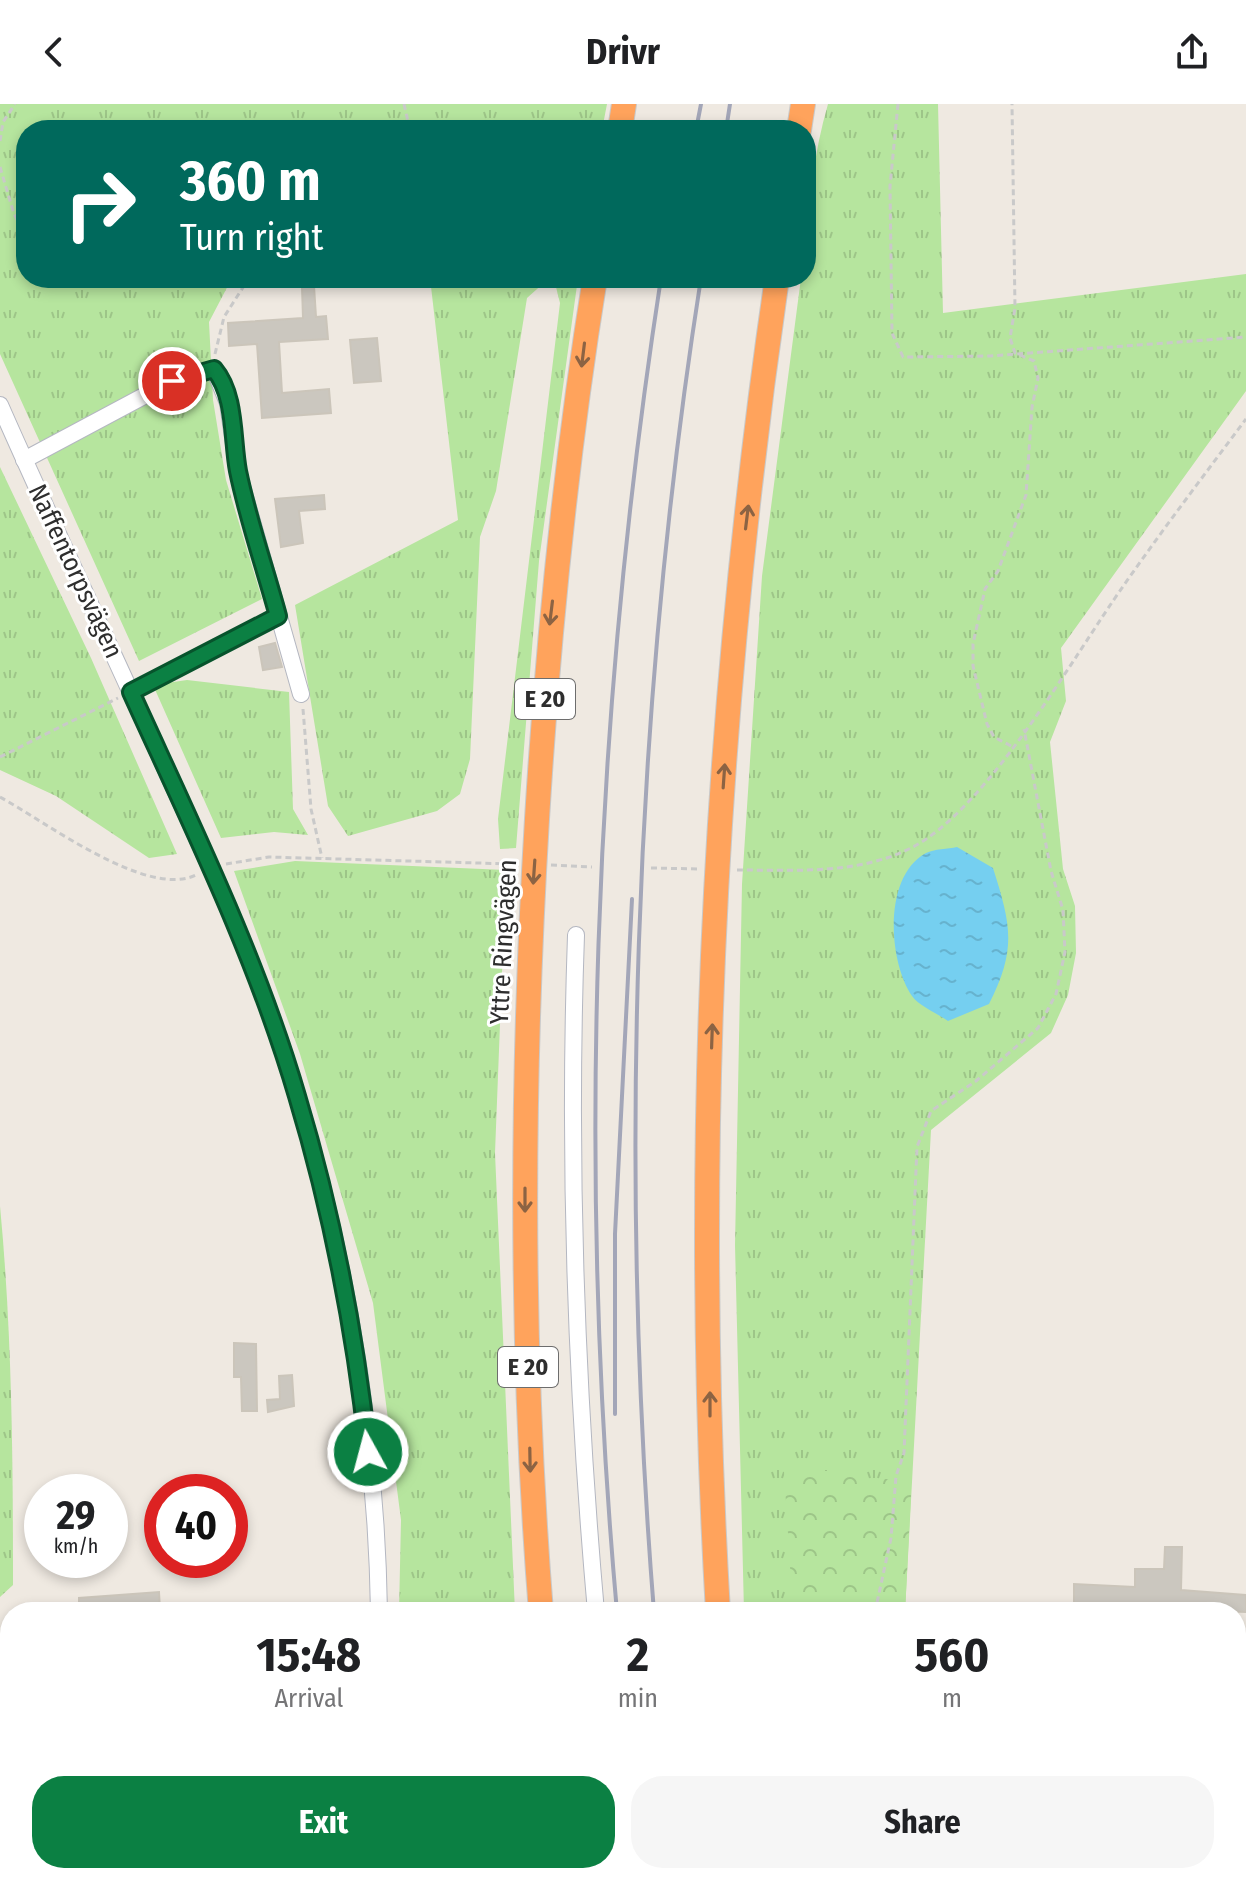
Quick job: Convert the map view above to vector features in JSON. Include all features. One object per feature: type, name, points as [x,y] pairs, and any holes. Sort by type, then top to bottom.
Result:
[{"type":"highway","name":"Yttre Ringvägen","points":[[540,1602],[531,1482],[525,1260],[527,976],[549,628],[594,288]]},
{"type":"highway","points":[[717,1602],[710,1482],[708,1114],[720,838],[732,644],[776,288]]},
{"type":"highway","points":[[710,1482],[724,1602]]},
{"type":"street","points":[[24,460],[172,381],[214,369],[228,403],[238,472],[301,694]]},
{"type":"street","name":"Naffentorpsvägen","points":[[0,405],[211,868],[253,969],[297,1095],[337,1255],[365,1426],[378,1602]]},
{"type":"street","points":[[131,692],[278,616]]},
{"type":"street","points":[[576,935],[575,1230],[581,1401],[595,1602]]},
{"type":"path","points":[[0,141],[3,122],[15,104]]},
{"type":"path","points":[[898,104],[890,186],[892,333],[903,357],[1015,353],[1246,337]]},
{"type":"path","points":[[1012,104],[1015,308],[1010,338],[1015,353],[1034,361],[1038,378],[1032,407],[1026,495],[998,571],[985,589],[973,644],[973,666],[987,724],[994,737],[1012,747]]},
{"type":"path","points":[[0,167],[16,218]]},
{"type":"path","points":[[214,369],[224,317],[243,288]]},
{"type":"path","points":[[733,870],[846,868],[910,849],[934,834],[961,809],[1012,747],[1246,419]]},
{"type":"path","points":[[0,757],[131,692]]},
{"type":"path","points":[[301,694],[311,809],[322,858]]},
{"type":"path","points":[[877,1602],[891,1538],[896,1476],[904,1453],[917,1147],[922,1129],[931,1111],[976,1081],[1038,1028],[1056,994],[1065,952],[1063,910],[1051,871],[1024,729]]},
{"type":"path","points":[[0,797],[132,873],[156,881],[181,880],[246,858],[513,864]]},
{"type":"path","points":[[544,864],[592,867]]},
{"type":"path","points":[[651,868],[705,869]]},
{"type":"green space","points":[[0,104],[607,104],[604,120],[16,120],[16,288],[227,288],[209,322],[213,400],[226,480],[262,599],[139,661],[0,354]]},
{"type":"green space","points":[[828,104],[938,104],[943,313],[1246,274],[1246,391],[1061,648],[1066,701],[1050,742],[1063,869],[1075,906],[1076,953],[1068,995],[1051,1033],[931,1130],[906,1602],[744,1602],[735,1245],[742,884],[762,576],[800,288],[816,288],[816,157]]},
{"type":"green space","points":[[431,288],[538,288],[527,298],[496,491],[480,537],[470,759],[460,794],[437,811],[348,836],[328,806],[295,605],[458,520]]},
{"type":"green space","points":[[556,288],[577,288],[539,561],[516,848],[500,849],[498,819],[560,303]]},
{"type":"green space","points":[[0,467],[91,658],[177,854],[149,858],[56,796],[0,770]]},
{"type":"green space","points":[[187,680],[289,692],[293,809],[308,835],[274,832],[221,838],[153,685]]},
{"type":"green space","points":[[295,861],[506,870],[495,1153],[515,1602],[399,1602],[401,1520],[373,1303],[300,1054],[234,871]]},
{"type":"green space","points":[[0,1206],[9,1348],[13,1585],[0,1597]]},
{"type":"green space","points":[[784,1471],[849,1471],[864,1480],[887,1479],[911,1494],[906,1602],[792,1602]]},
{"type":"water","points":[[957,847],[993,868],[1004,906],[1008,937],[1004,968],[989,1004],[948,1021],[912,996],[898,962],[894,920],[902,880],[912,864],[926,853]]},
{"type":"building","points":[[302,288],[314,288],[316,317],[326,316],[328,339],[279,342],[282,393],[329,389],[331,413],[262,418],[257,344],[229,346],[228,323],[303,318]]},
{"type":"building","points":[[377,338],[381,381],[354,383],[350,340]]},
{"type":"building","points":[[324,495],[325,509],[299,511],[303,543],[281,547],[275,499]]},
{"type":"building","points":[[275,643],[282,667],[263,670],[259,647]]},
{"type":"building","points":[[234,1343],[256,1344],[257,1411],[242,1411],[241,1377],[234,1377]]},
{"type":"building","points":[[292,1375],[294,1406],[268,1412],[267,1400],[280,1399],[279,1376]]},
{"type":"building","points":[[1165,1547],[1182,1547],[1181,1590],[1246,1595],[1246,1602],[1074,1602],[1074,1584],[1135,1587],[1135,1569],[1164,1569]]},
{"type":"building","points":[[159,1592],[160,1602],[79,1602],[79,1598]]},
{"type":"railway","points":[[698,120],[701,104]]},
{"type":"railway","points":[[728,120],[730,104]]},
{"type":"railway","points":[[616,1602],[597,1279],[595,1111],[598,944],[620,610],[638,443],[660,288]]},
{"type":"railway","points":[[653,1602],[643,1447],[637,1280],[639,944],[647,775],[660,608],[678,442],[700,288]]},
{"type":"railway","points":[[615,1414],[615,1234],[632,899]]},
{"type":"route","points":[[172,381],[214,369],[220,376],[228,403],[238,472],[278,616],[131,692],[248,955],[297,1095],[341,1270],[368,1452]]}]
